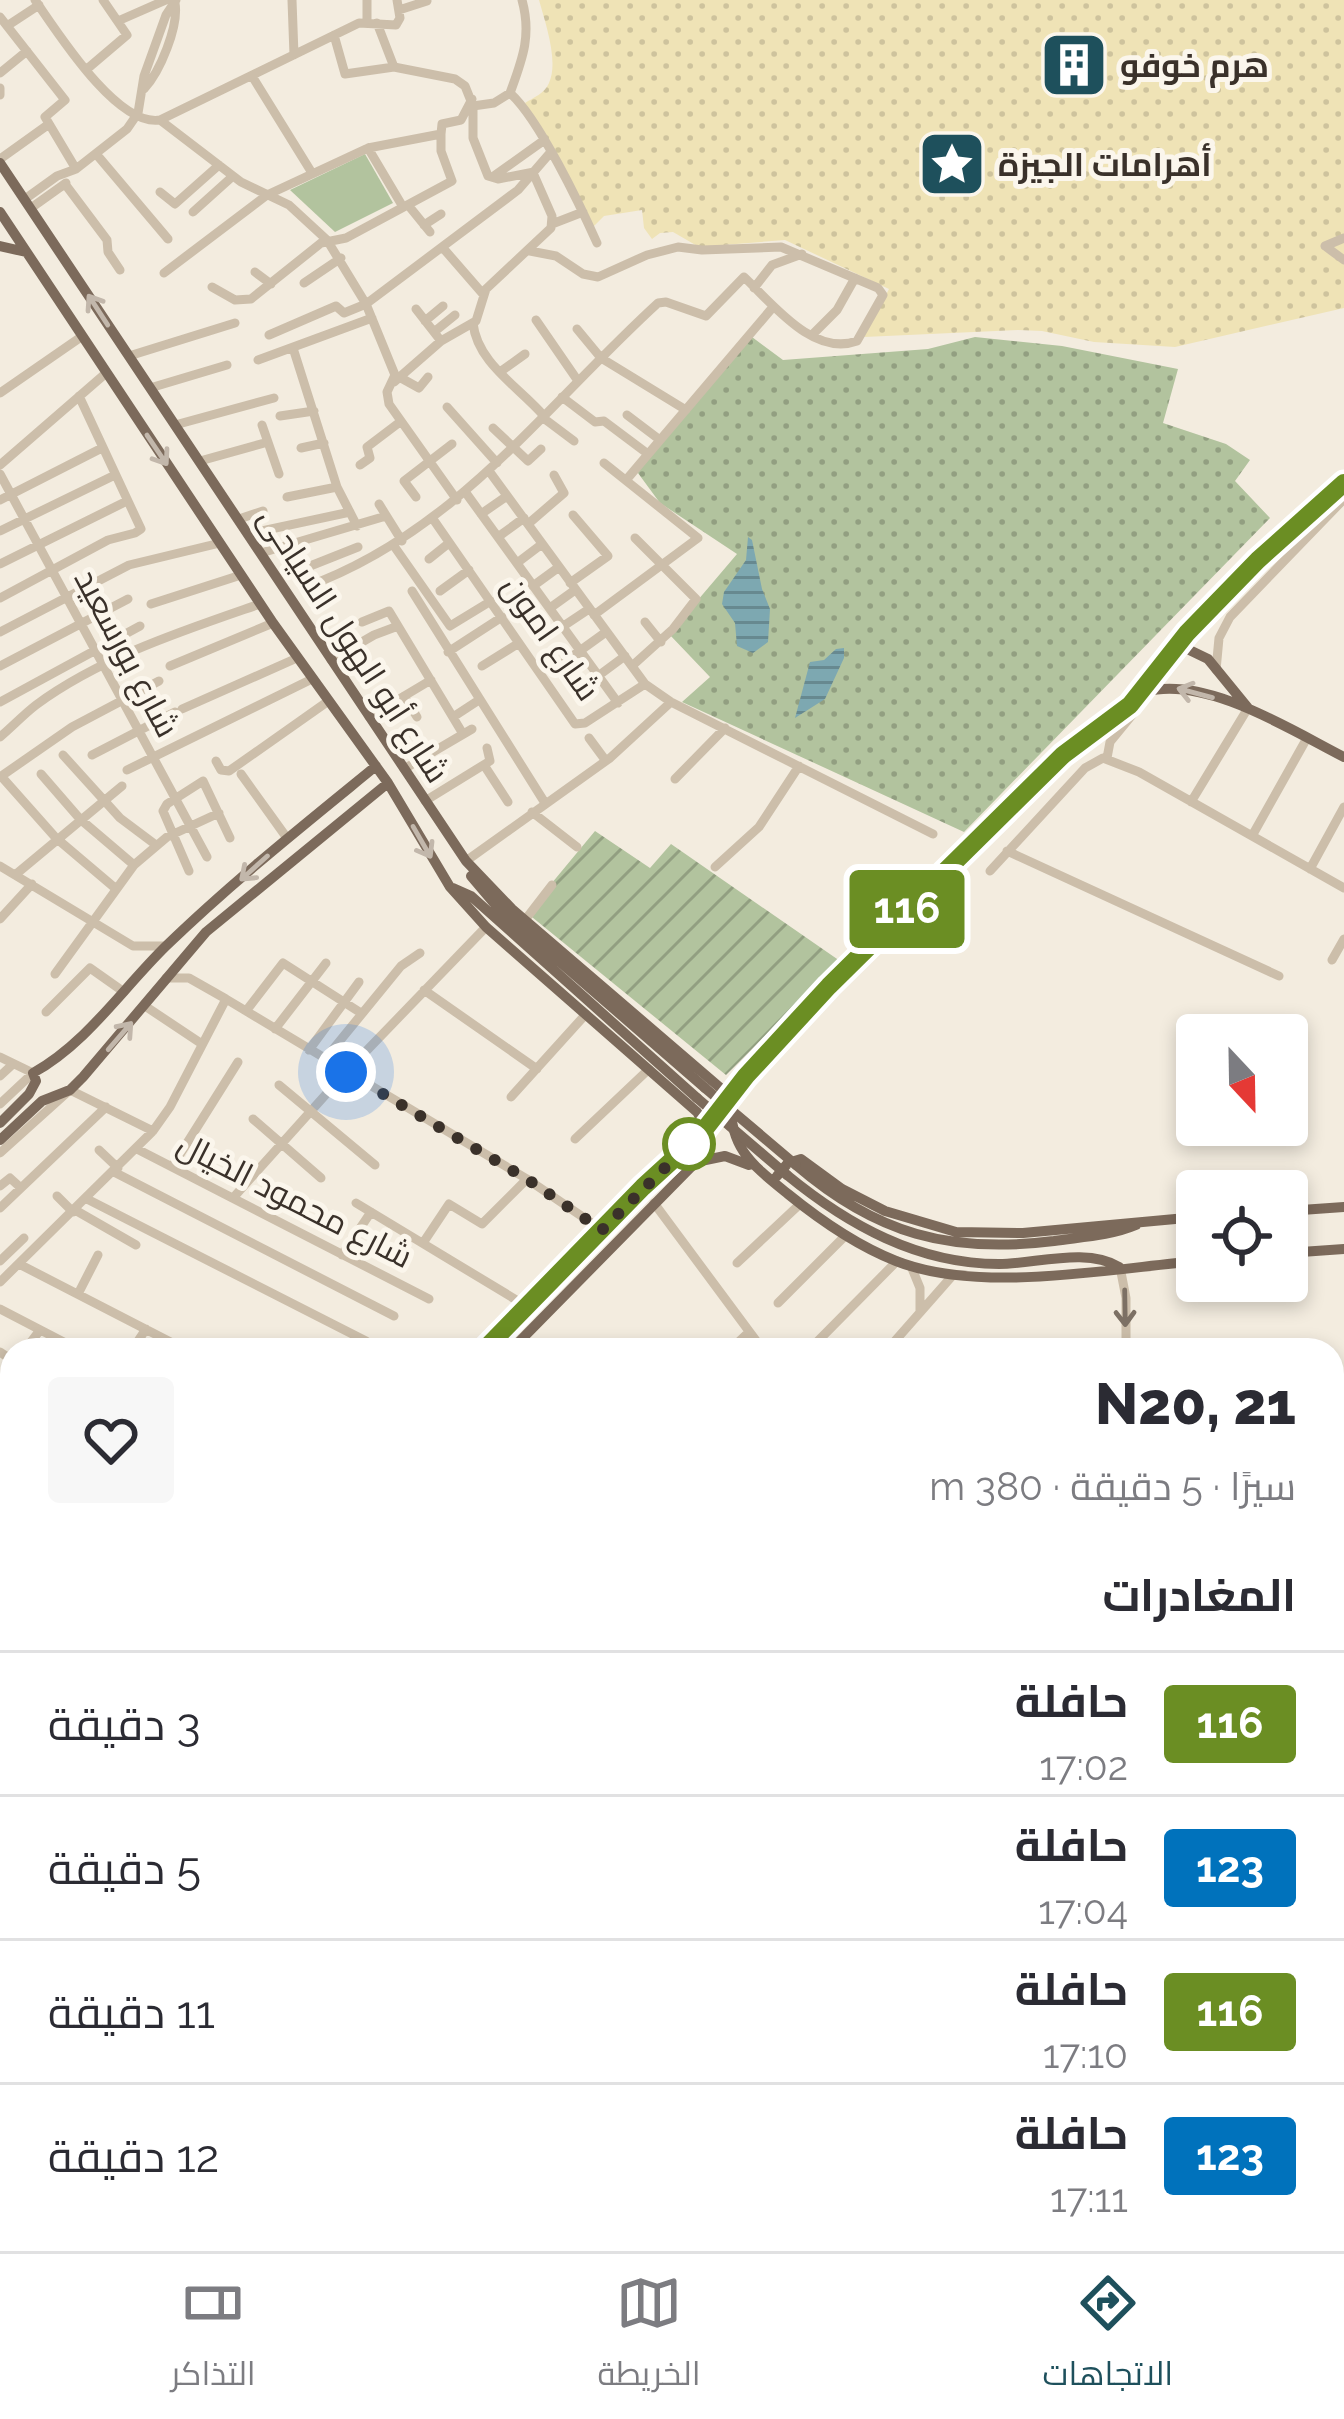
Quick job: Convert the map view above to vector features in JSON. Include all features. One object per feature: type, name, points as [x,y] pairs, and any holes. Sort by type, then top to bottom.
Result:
[{"type":"main road","name":"شارع أبو الهول السياحى","points":[[0,161],[466,861],[525,920],[727,1093]]},
{"type":"main road","name":"شارع أبو الهول السياحى","points":[[0,212],[4,227],[26,252],[260,604],[388,783],[450,887],[486,927],[697,1112]]},
{"type":"main road","points":[[0,246],[26,252]]},
{"type":"main road","points":[[222,546],[234,554],[243,552],[249,544],[248,534]]},
{"type":"main road","points":[[252,591],[248,575],[252,568],[260,565],[276,576]]},
{"type":"main road","points":[[701,1134],[703,1122],[697,1112],[717,1106],[829,986],[1071,748],[1130,705],[1177,644],[1197,650],[1248,708]]},
{"type":"main road","points":[[1142,692],[1178,688],[1248,708],[1344,757]]},
{"type":"main road","points":[[0,1123],[32,1090],[33,1073],[64,1052],[167,945],[376,766]]},
{"type":"main road","points":[[0,1140],[42,1101],[70,1090],[215,923],[388,783]]},
{"type":"main road","points":[[352,786],[361,790],[365,802]]},
{"type":"main road","points":[[466,861],[474,882],[499,909],[818,1184],[868,1216],[932,1239],[991,1246],[1107,1234],[1144,1221]]},
{"type":"main road","points":[[450,887],[471,896],[747,1141],[810,1194],[853,1222],[906,1247],[953,1260],[1002,1264],[1100,1258],[1120,1268]]},
{"type":"main road","points":[[496,1338],[701,1134],[727,1093]]},
{"type":"main road","points":[[727,1093],[736,1143],[766,1175],[846,1235],[897,1261],[953,1275],[1007,1277],[1176,1263]]},
{"type":"main road","points":[[523,1338],[683,1173],[709,1156],[738,1158],[766,1175]]},
{"type":"main road","points":[[778,1185],[781,1168],[801,1160],[885,1211],[956,1232],[1023,1233],[1176,1219]]},
{"type":"main road","points":[[1308,1210],[1344,1207]]},
{"type":"main road","points":[[1308,1252],[1344,1249]]},
{"type":"street","points":[[87,69],[125,39],[126,32],[103,0]]},
{"type":"street","points":[[292,0],[294,55]]},
{"type":"street","points":[[367,0],[394,67]]},
{"type":"street","points":[[472,102],[494,103],[510,93],[526,48],[522,0]]},
{"type":"street","points":[[118,21],[172,1]]},
{"type":"street","points":[[28,204],[118,139],[135,117],[172,1]]},
{"type":"street","points":[[160,120],[334,35],[372,22],[392,26],[399,22],[398,5],[428,1]]},
{"type":"street","points":[[120,270],[45,116],[65,100],[4,21],[37,2],[87,69],[135,117],[160,120],[233,176],[290,205],[327,240],[366,304],[398,380],[419,388],[428,376]]},
{"type":"street","points":[[334,35],[345,74],[394,67],[454,79],[465,86],[472,102],[471,132],[491,178]]},
{"type":"street","points":[[0,73],[27,51]]},
{"type":"street","points":[[252,76],[312,173]]},
{"type":"street","points":[[510,93],[522,104],[597,243]]},
{"type":"street","points":[[212,287],[243,301],[327,240],[346,238],[451,182],[442,124],[461,121],[472,102]]},
{"type":"street","points":[[0,161],[50,124]]},
{"type":"street","points":[[164,273],[267,195],[368,148],[441,134]]},
{"type":"street","points":[[491,178],[543,141]]},
{"type":"street","points":[[368,148],[406,206],[427,228],[441,214]]},
{"type":"street","points":[[269,335],[337,306],[344,313],[366,304],[536,173],[550,153]]},
{"type":"street","points":[[97,154],[168,239]]},
{"type":"street","points":[[160,192],[176,204],[219,165]]},
{"type":"street","points":[[491,178],[536,173]]},
{"type":"street","points":[[536,173],[552,224]]},
{"type":"street","points":[[193,212],[233,176]]},
{"type":"street","points":[[574,441],[500,372],[480,348],[473,323],[483,295],[552,224],[583,212]]},
{"type":"street","points":[[1344,238],[1325,246],[1344,260]]},
{"type":"street","points":[[303,588],[366,563],[462,496],[656,305],[666,302],[706,316],[744,277],[772,307],[812,335],[853,344],[883,292],[781,247],[702,250],[682,246],[592,277],[556,256],[530,251]]},
{"type":"street","points":[[443,248],[483,295]]},
{"type":"street","points":[[754,288],[772,265],[802,254]]},
{"type":"street","points":[[304,283],[340,258]]},
{"type":"street","points":[[255,272],[271,284]]},
{"type":"street","points":[[812,335],[837,310],[855,278]]},
{"type":"street","points":[[425,321],[443,306]]},
{"type":"street","points":[[628,479],[772,307]]},
{"type":"street","points":[[416,309],[437,337]]},
{"type":"street","points":[[455,315],[386,397],[428,463],[481,514],[618,704]]},
{"type":"street","points":[[258,360],[372,319]]},
{"type":"street","points":[[536,320],[578,381]]},
{"type":"street","points":[[129,356],[236,322]]},
{"type":"street","points":[[437,337],[473,323]]},
{"type":"street","points":[[577,329],[601,358],[686,410]]},
{"type":"street","points":[[0,394],[81,337]]},
{"type":"street","points":[[292,348],[366,563]]},
{"type":"street","points":[[500,372],[524,353]]},
{"type":"street","points":[[150,388],[227,365]]},
{"type":"street","name":"شارع بورسعيد","points":[[105,374],[0,470],[6,497],[39,545],[206,857]]},
{"type":"street","points":[[290,392],[306,388]]},
{"type":"street","points":[[0,598],[108,540],[141,529],[79,396]]},
{"type":"street","points":[[562,397],[648,454]]},
{"type":"street","points":[[175,424],[274,398]]},
{"type":"street","points":[[447,407],[645,684],[671,702],[934,834]]},
{"type":"street","points":[[280,416],[314,411]]},
{"type":"street","points":[[627,415],[660,440]]},
{"type":"street","points":[[361,465],[370,458],[367,447],[400,422]]},
{"type":"street","points":[[262,425],[279,474]]},
{"type":"street","points":[[493,428],[528,462],[541,449]]},
{"type":"street","points":[[200,461],[268,442]]},
{"type":"street","points":[[301,448],[324,443]]},
{"type":"street","points":[[416,497],[404,481],[452,444]]},
{"type":"street","points":[[6,497],[103,448]]},
{"type":"street","points":[[562,627],[664,566],[698,537],[604,463]]},
{"type":"street","points":[[0,531],[115,475]]},
{"type":"street","points":[[498,537],[564,494],[554,475]]},
{"type":"street","points":[[1177,644],[1267,551],[1344,483]]},
{"type":"street","points":[[287,497],[338,487]]},
{"type":"street","points":[[481,514],[507,496]]},
{"type":"street","points":[[1216,670],[1225,623],[1344,499]]},
{"type":"street","points":[[0,564],[128,501]]},
{"type":"street","points":[[1320,502],[1332,514]]},
{"type":"street","points":[[379,504],[450,626],[491,601]]},
{"type":"street","points":[[238,519],[262,511]]},
{"type":"street","points":[[248,534],[350,512]]},
{"type":"street","points":[[550,608],[608,556],[573,515]]},
{"type":"street","points":[[261,553],[386,516]]},
{"type":"street","name":"شارع امون","points":[[433,519],[575,724],[585,723],[645,684]]},
{"type":"street","points":[[1297,524],[1311,537]]},
{"type":"street","points":[[135,533],[147,559]]},
{"type":"street","points":[[598,676],[661,641],[696,599],[634,538]]},
{"type":"street","points":[[429,559],[449,543]]},
{"type":"street","points":[[517,563],[542,544]]},
{"type":"street","points":[[0,632],[147,559],[222,546]]},
{"type":"street","points":[[295,572],[358,547]]},
{"type":"street","points":[[1267,551],[1281,566]]},
{"type":"street","points":[[533,586],[559,567]]},
{"type":"street","points":[[440,591],[469,570]]},
{"type":"street","points":[[151,604],[242,575]]},
{"type":"street","points":[[412,591],[545,803]]},
{"type":"street","points":[[0,666],[128,599]]},
{"type":"street","points":[[0,736],[43,700],[104,666],[260,604]]},
{"type":"street","points":[[362,622],[388,611],[453,717],[468,732],[404,769]]},
{"type":"street","points":[[448,652],[502,617]]},
{"type":"street","points":[[645,622],[661,641]]},
{"type":"street","points":[[170,666],[274,623]]},
{"type":"street","points":[[0,702],[140,626]]},
{"type":"street","points":[[332,660],[398,626]]},
{"type":"street","points":[[563,663],[606,632]]},
{"type":"street","points":[[482,666],[519,643]]},
{"type":"street","points":[[92,755],[178,710],[297,658]]},
{"type":"street","points":[[128,770],[312,680]]},
{"type":"street","points":[[369,717],[431,680]]},
{"type":"street","points":[[116,888],[56,838],[0,777],[72,727],[159,681]]},
{"type":"street","points":[[404,696],[417,717]]},
{"type":"street","points":[[453,717],[479,700]]},
{"type":"street","points":[[216,761],[221,770],[229,771],[328,702]]},
{"type":"street","points":[[466,861],[606,761],[671,702]]},
{"type":"street","points":[[1107,758],[1110,742],[1133,714],[1130,705]]},
{"type":"street","points":[[1191,802],[1248,708]]},
{"type":"street","points":[[675,779],[724,728]]},
{"type":"street","points":[[589,738],[606,761]]},
{"type":"street","points":[[1252,836],[1306,738]]},
{"type":"street","points":[[425,801],[492,759],[487,748]]},
{"type":"street","points":[[63,755],[104,800],[156,845]]},
{"type":"street","points":[[991,871],[1085,768],[1107,758],[1344,888]]},
{"type":"street","points":[[484,765],[508,802]]},
{"type":"street","points":[[715,867],[769,816],[800,766]]},
{"type":"street","points":[[41,773],[80,819],[134,865]]},
{"type":"street","points":[[241,775],[287,838]]},
{"type":"street","points":[[189,871],[164,808],[175,798],[202,781],[230,838]]},
{"type":"street","points":[[15,875],[122,786]]},
{"type":"street","points":[[1310,869],[1344,807]]},
{"type":"street","points":[[532,812],[577,848]]},
{"type":"street","points":[[55,974],[134,865],[174,833],[219,813]]},
{"type":"street","points":[[1007,851],[1279,976]]},
{"type":"street","points":[[0,866],[133,946],[167,945]]},
{"type":"street","points":[[0,919],[32,884]]},
{"type":"street","points":[[525,920],[552,885]]},
{"type":"street","points":[[233,1198],[486,927]]},
{"type":"street","points":[[1332,960],[1344,939]]},
{"type":"street","points":[[133,946],[138,975]]},
{"type":"street","points":[[325,1059],[401,966],[420,953]]},
{"type":"street","points":[[181,959],[189,978]]},
{"type":"street","points":[[246,1011],[283,963],[361,1013]]},
{"type":"street","points":[[275,1029],[326,963]]},
{"type":"street","points":[[46,1012],[91,968],[124,992]]},
{"type":"street","points":[[166,978],[189,978],[226,999],[527,1179],[602,1230]]},
{"type":"street","points":[[309,1050],[359,982]]},
{"type":"street","points":[[424,990],[537,1070]]},
{"type":"street","points":[[0,1282],[153,1131],[226,999]]},
{"type":"street","points":[[145,1006],[202,1044]]},
{"type":"street","points":[[512,1097],[586,1014]]},
{"type":"street","points":[[0,1058],[33,1073],[0,1104]]},
{"type":"street","points":[[172,1167],[238,1062]]},
{"type":"street","points":[[0,1076],[14,1064]]},
{"type":"street","points":[[575,1138],[649,1069]]},
{"type":"street","points":[[279,1085],[375,1165]]},
{"type":"street","points":[[0,1153],[70,1090],[153,1131]]},
{"type":"street","points":[[0,1208],[106,1107]]},
{"type":"street","points":[[253,1118],[321,1178]]},
{"type":"street","name":"شارع محمود الخيال","points":[[137,1149],[429,1299]]},
{"type":"street","points":[[99,1150],[116,1170],[394,1316]]},
{"type":"street","points":[[0,1186],[10,1178],[21,1188]]},
{"type":"street","points":[[423,1243],[449,1204],[483,1224],[527,1179]]},
{"type":"street","points":[[57,1196],[74,1211],[136,1245]]},
{"type":"street","points":[[87,1199],[360,1338]]},
{"type":"street","points":[[654,1203],[752,1338]]},
{"type":"street","points":[[356,1204],[527,1307]]},
{"type":"street","points":[[737,1263],[800,1204]]},
{"type":"street","points":[[343,1255],[371,1212]]},
{"type":"street","points":[[0,1261],[21,1234],[34,1249]]},
{"type":"street","points":[[778,1304],[846,1235]]},
{"type":"street","points":[[78,1294],[98,1255]]},
{"type":"street","points":[[825,1338],[897,1261]]},
{"type":"street","points":[[19,1264],[159,1338]]},
{"type":"street","points":[[911,1266],[920,1288],[920,1311]]},
{"type":"street","points":[[1120,1268],[1126,1338]]},
{"type":"street","points":[[897,1338],[953,1275]]},
{"type":"street","points":[[0,1328],[5,1312],[54,1338]]},
{"type":"street","points":[[140,1338],[146,1329]]},
{"type":"street","points":[[34,1338],[40,1330]]},
{"type":"street","points":[[743,1338],[748,1333]]},
{"type":"green space","points":[[365,154],[393,203],[335,232],[290,190]]},
{"type":"green space","points":[[752,337],[783,360],[928,349],[975,337],[1062,346],[1178,369],[1163,423],[1226,444],[1250,460],[1235,481],[1270,518],[964,832],[682,702],[710,677],[669,634],[737,554],[660,503],[635,469]]},
{"type":"green space","points":[[595,831],[650,868],[671,844],[840,961],[726,1075],[527,913]]},
{"type":"sand","name":"أهرامات الجيزة","points":[[539,0],[1344,0],[1344,308],[1175,347],[1094,342],[1018,330],[864,337],[889,289],[785,240],[699,247],[673,232],[652,239],[644,228],[642,210],[604,216],[593,227],[525,103],[545,90],[552,74]]},
{"type":"water","points":[[748,537],[770,609],[768,642],[753,653],[737,646],[735,623],[722,604],[724,592],[746,560]]},
{"type":"water","points":[[844,648],[825,699],[795,718],[810,662]]},
{"type":"bus line","name":"116","points":[[496,1338],[701,1134],[746,1076],[829,986],[1063,755],[1120,715],[1187,633],[1258,560],[1344,483]]},
{"type":"place","name":"هرم خوفو","points":[[1074,65]]},
{"type":"place","name":"أهرامات الجيزة","points":[[952,164]]},
{"type":"route","points":[[346,1072],[527,1179],[602,1230],[689,1144]]}]
